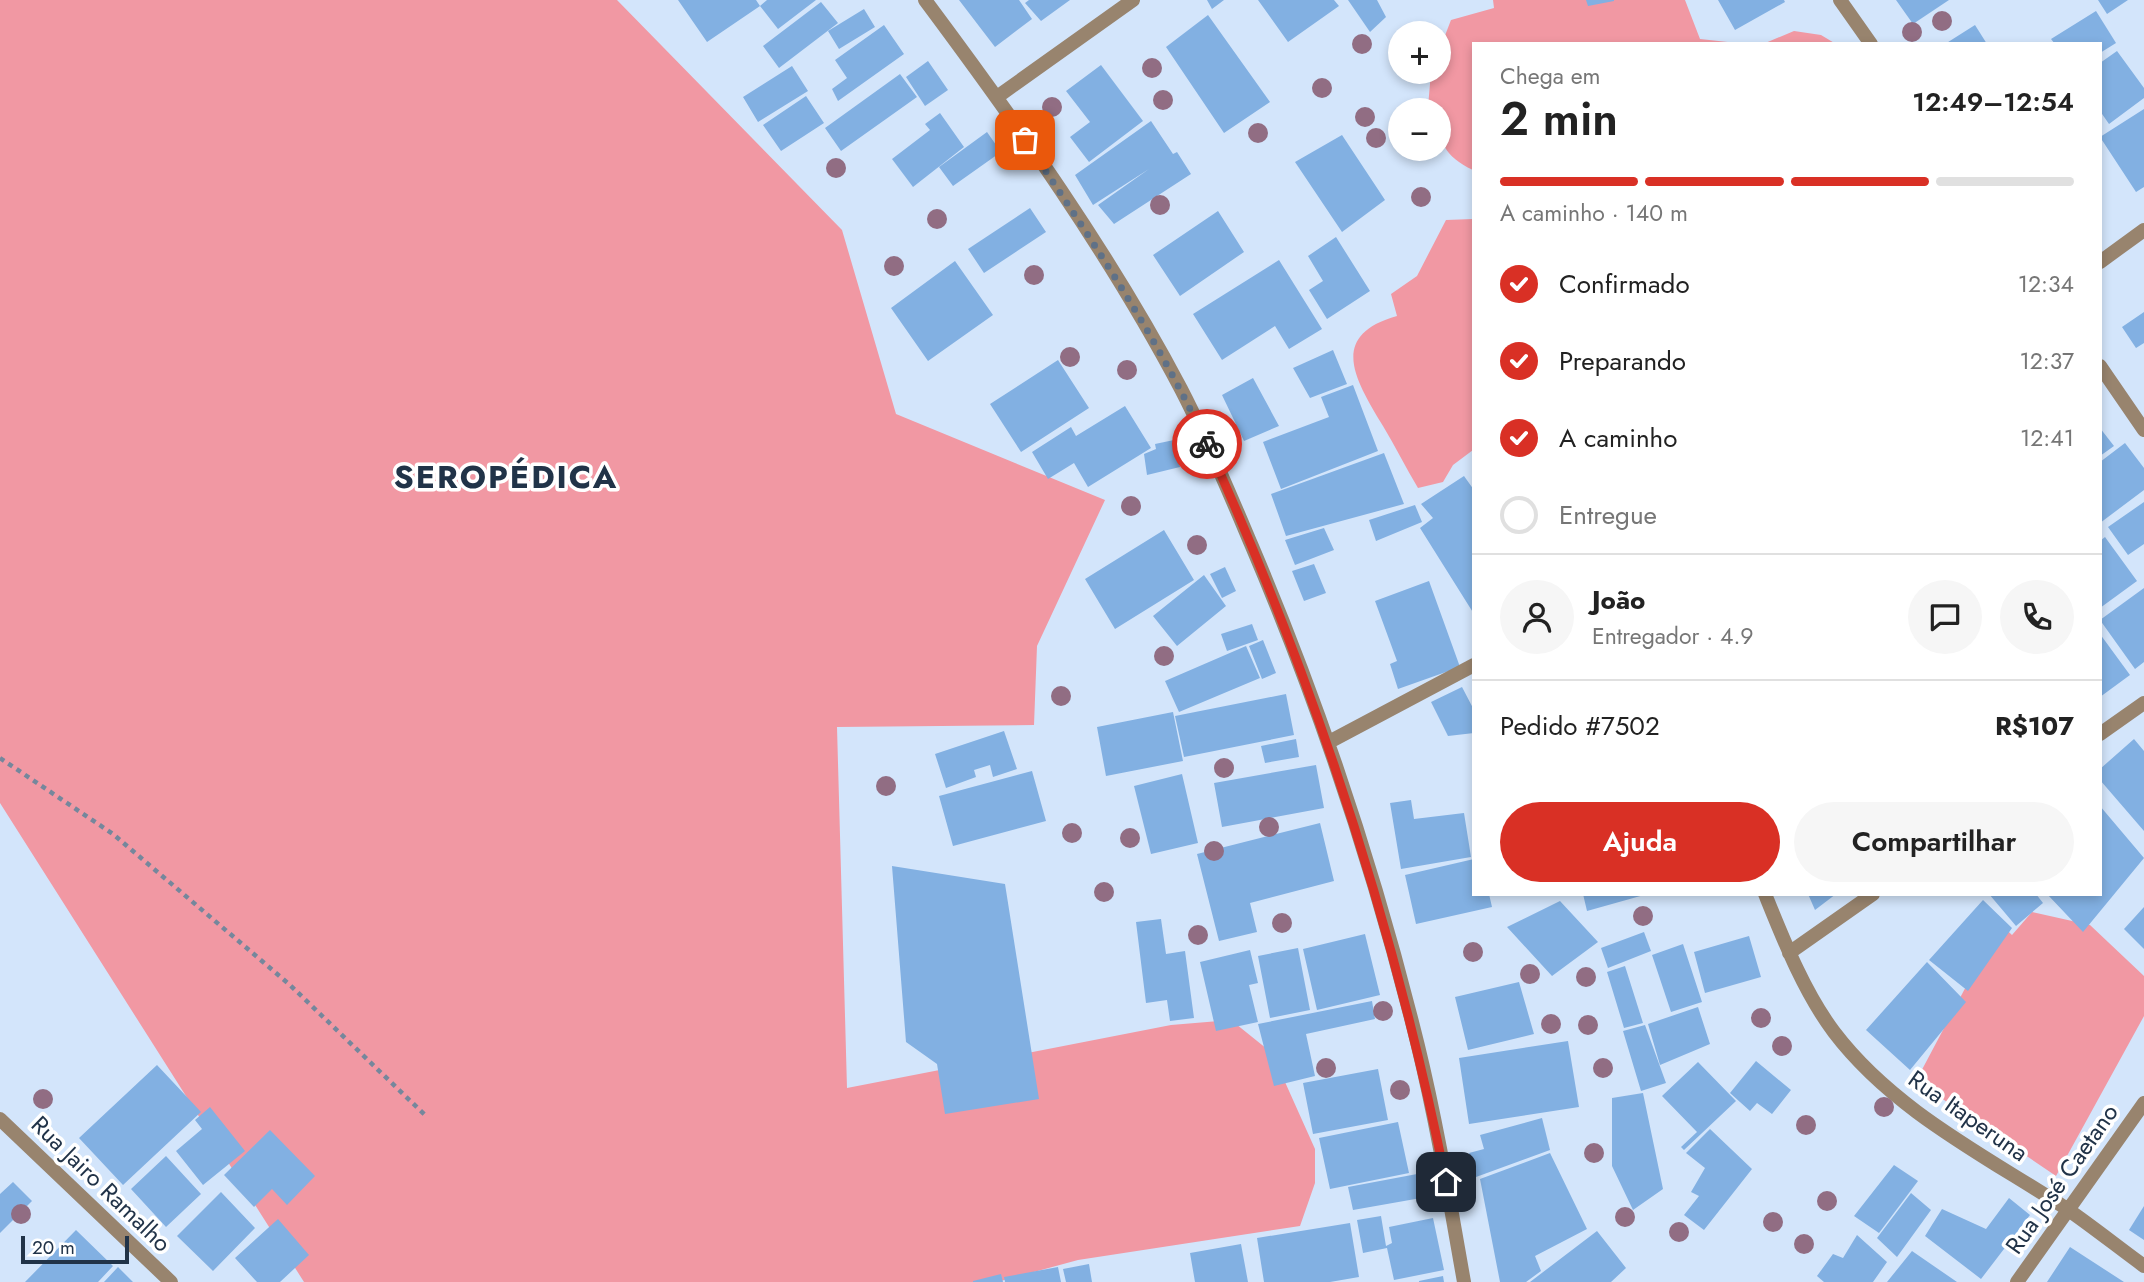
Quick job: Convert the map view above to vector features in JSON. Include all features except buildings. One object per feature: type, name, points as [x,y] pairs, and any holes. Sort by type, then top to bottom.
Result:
[{"type":"street","points":[[925,0],[997,96],[1140,315],[1183,392],[1275,599],[1329,743],[1382,915],[1418,1047],[1464,1282]]},
{"type":"street","points":[[997,96],[1133,0]]},
{"type":"street","points":[[1840,0],[1870,42]]},
{"type":"street","points":[[2102,261],[2144,230]]},
{"type":"street","points":[[2102,369],[2144,430]]},
{"type":"street","points":[[1329,743],[1472,665]]},
{"type":"street","points":[[2102,733],[2144,703]]},
{"type":"street","name":"Rua Itaperuna","points":[[1766,896],[1789,953],[1833,1031],[1868,1071],[1918,1114],[2069,1211],[2144,1266]]},
{"type":"street","points":[[1789,953],[1870,896]]},
{"type":"street","name":"Rua José Caetano","points":[[2017,1282],[2144,1103]]},
{"type":"street","name":"Rua Jairo Ramalho","points":[[0,1119],[171,1282]]},
{"type":"path","points":[[0,758],[113,834],[290,985],[425,1115]]},
{"type":"shaded area","points":[[0,0],[617,0],[842,230],[896,414],[1105,500],[1037,646],[1034,725],[837,727],[847,1088],[1171,1025],[1231,1020],[1272,1053],[1315,1149],[1315,1183],[1300,1226],[1078,1260],[997,1282],[304,1282],[0,803]]},
{"type":"shaded area","points":[[1493,0],[1685,0],[1700,39],[1728,42],[1472,42],[1472,170],[1451,156],[1451,98],[1429,98],[1430,84],[1451,84],[1451,20],[1494,8]]},
{"type":"shaded area","points":[[1794,31],[1821,35],[1833,42],[1768,42]]},
{"type":"shaded area","points":[[1472,219],[1472,451],[1453,465],[1443,482],[1418,488],[1364,393],[1354,362],[1355,348],[1361,335],[1375,325],[1397,316],[1391,294],[1417,276],[1446,220]]},
{"type":"shaded area","points":[[1988,912],[2012,935],[2032,912],[2090,925],[2144,976],[2144,1016],[2056,1176],[1916,1081],[1970,979]]},
{"type":"way so far","points":[[1025,140],[1140,315],[1183,392],[1207,444]]},
{"type":"district","name":"SEROPÉDICA","points":[[506,477]]},
{"type":"route","points":[[1207,444],[1275,599],[1329,743],[1382,915],[1418,1047],[1446,1182]]}]
